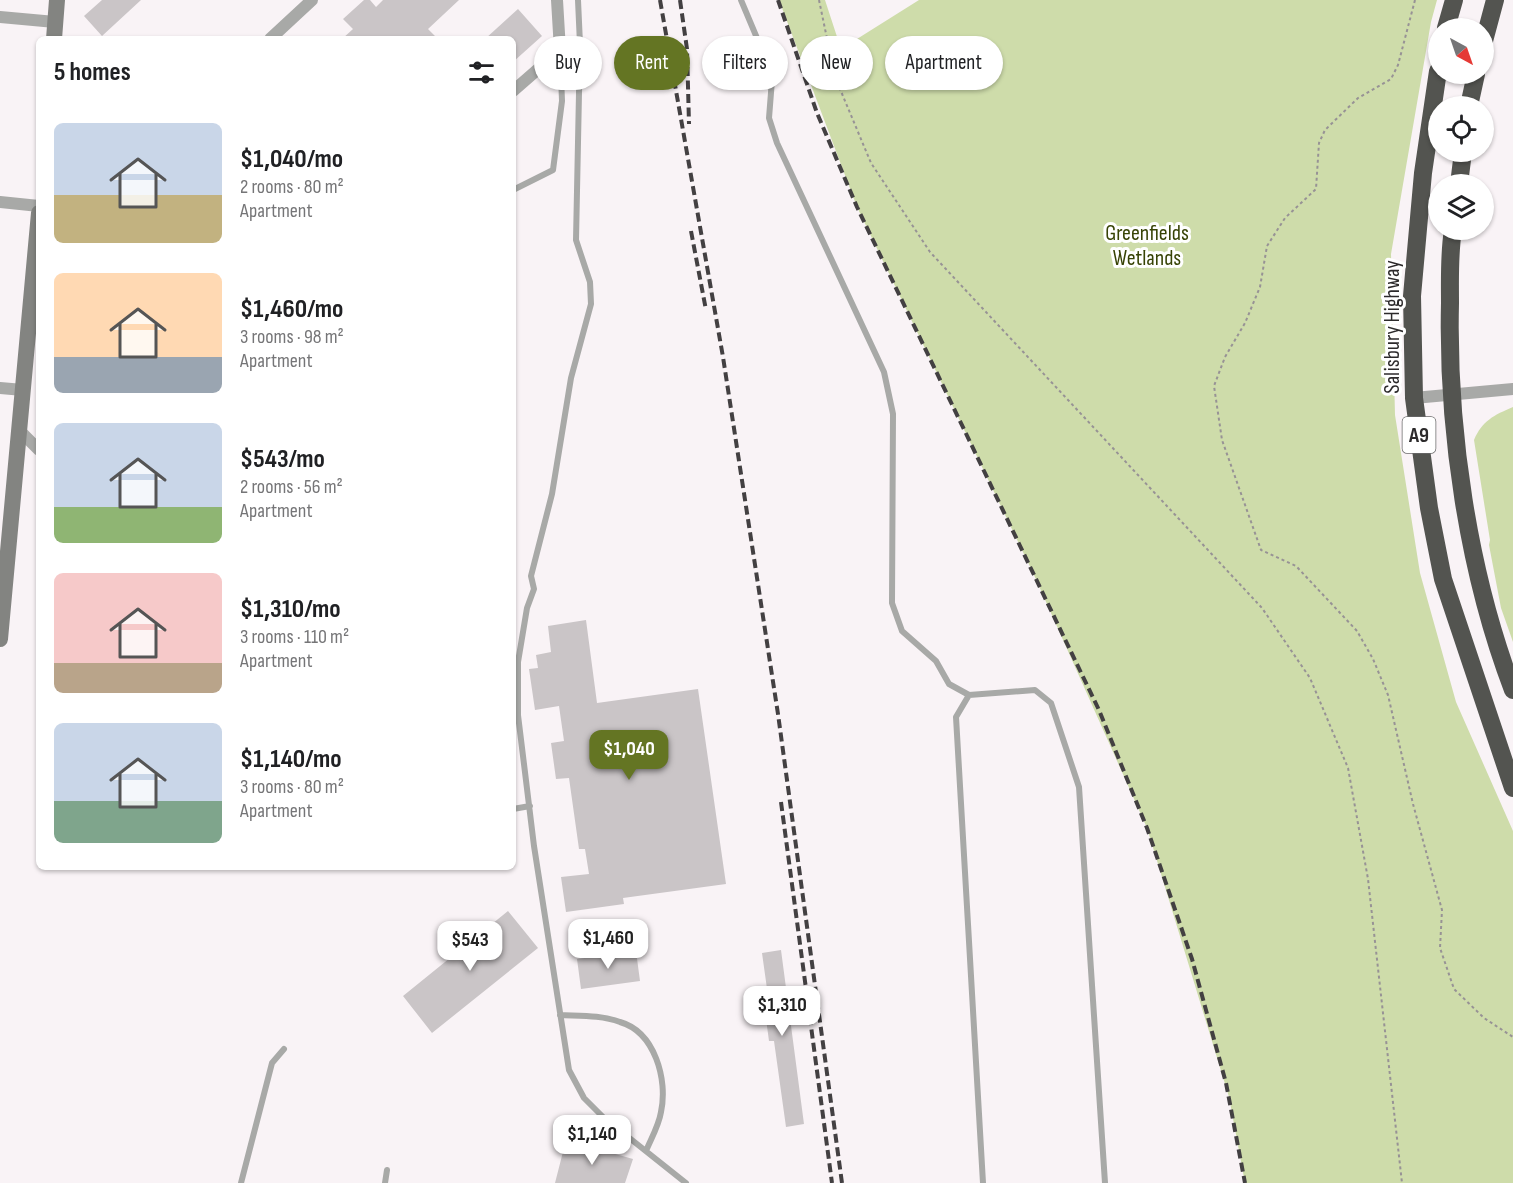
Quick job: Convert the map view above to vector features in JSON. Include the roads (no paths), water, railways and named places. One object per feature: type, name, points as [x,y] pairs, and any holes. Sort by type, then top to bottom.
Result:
[{"type":"highway","points":[[1449,18],[1454,0]]},
{"type":"highway","points":[[1490,18],[1495,0]]},
{"type":"highway","name":"Salisbury Highway","points":[[1436,84],[1423,173],[1412,296],[1414,398],[1429,508],[1443,579],[1513,788]]},
{"type":"highway","name":"A9","points":[[1453,240],[1449,346],[1450,394],[1467,526],[1501,659],[1513,690]]},
{"type":"street","points":[[54,36],[57,0]]},
{"type":"street","points":[[273,36],[312,0]]},
{"type":"street","points":[[557,0],[559,36]]},
{"type":"street","points":[[0,17],[55,22]]},
{"type":"street","points":[[516,88],[534,73]]},
{"type":"street","points":[[0,202],[36,206]]},
{"type":"street","points":[[0,639],[36,267]]},
{"type":"street","points":[[0,388],[23,390]]},
{"type":"street","points":[[1414,398],[1513,389]]},
{"type":"street","points":[[19,430],[36,447]]},
{"type":"lane","points":[[578,0],[580,44],[576,240],[590,282],[591,304],[571,378],[552,494],[531,576],[534,589],[527,608],[518,662],[518,715],[568,1070],[584,1098],[603,1117],[686,1183]]},
{"type":"lane","points":[[741,0],[767,62],[772,80],[770,118],[777,143],[884,372],[893,414],[892,603],[902,631],[936,661],[949,684],[969,695],[1035,690],[1051,703],[1079,787],[1105,1183]]},
{"type":"lane","points":[[516,188],[552,170],[562,90]]},
{"type":"lane","points":[[969,695],[956,717],[983,1183]]},
{"type":"lane","points":[[516,808],[530,806]]},
{"type":"lane","points":[[560,1015],[598,1017],[622,1022],[639,1032],[651,1048],[658,1061],[663,1095],[662,1113],[646,1151]]},
{"type":"lane","points":[[241,1183],[273,1063],[284,1049]]},
{"type":"lane","points":[[385,1183],[387,1170]]},
{"type":"railway","points":[[660,0],[723,357],[778,714],[842,1183]]},
{"type":"railway","points":[[680,0],[687,49],[689,124]]},
{"type":"railway","points":[[778,0],[817,113],[857,207],[1099,710],[1147,828],[1192,959],[1226,1083],[1245,1183]]},
{"type":"railway","points":[[691,231],[706,310]]},
{"type":"railway","points":[[781,802],[832,1183]]},
{"type":"park label","name":"Greenfields Wetlands","points":[[1147,246]]}]
